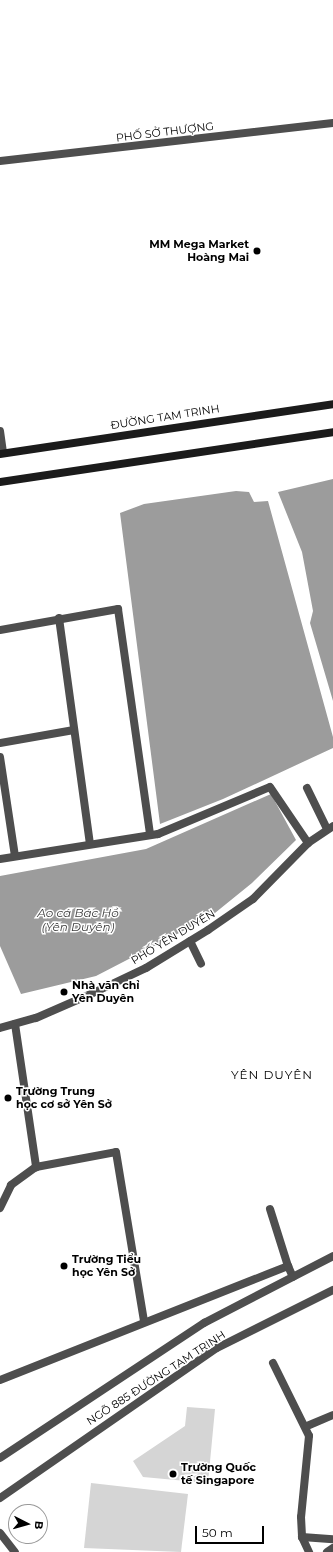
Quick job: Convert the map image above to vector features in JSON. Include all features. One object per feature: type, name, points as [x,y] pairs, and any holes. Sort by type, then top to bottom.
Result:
[{"type":"main road","name":"ĐƯỜNG TAM TRINH","points":[[2,453],[333,404]]},
{"type":"main road","points":[[0,482],[333,432]]},
{"type":"street","name":"PHỐ SỞ THƯỢNG","points":[[0,161],[333,123]]},
{"type":"street","points":[[0,431],[2,453]]},
{"type":"street","points":[[0,630],[115,608],[120,612],[150,835]]},
{"type":"street","points":[[59,618],[90,844]]},
{"type":"street","points":[[0,743],[74,730]]},
{"type":"street","points":[[0,757],[14,856]]},
{"type":"street","points":[[0,859],[150,835],[270,787],[308,843]]},
{"type":"street","points":[[307,788],[330,827]]},
{"type":"street","name":"PHỐ YÊN DUYÊN","points":[[0,1028],[15,1024],[125,978],[190,941],[253,899],[308,843],[330,827]]},
{"type":"street","points":[[190,941],[201,964]]},
{"type":"street","points":[[15,1024],[36,1167]]},
{"type":"street","points":[[0,1208],[11,1185],[36,1167],[116,1152],[144,1321]]},
{"type":"street","points":[[270,1209],[288,1266],[293,1277]]},
{"type":"street","name":"NGÕ 885 ĐƯỜNG TAM TRINH","points":[[0,1458],[204,1323],[333,1256]]},
{"type":"street","points":[[0,1380],[144,1321],[288,1266]]},
{"type":"street","name":"NGÕ 885 ĐƯỜNG TAM TRINH","points":[[0,1498],[217,1348],[333,1290]]},
{"type":"street","points":[[273,1363],[307,1426],[309,1436],[302,1537],[308,1552]]},
{"type":"street","points":[[307,1426],[333,1415]]},
{"type":"street","points":[[0,1533],[15,1552]]},
{"type":"street","points":[[302,1537],[333,1539]]},
{"type":"street","points":[[327,1552],[333,1548]]},
{"type":"shaded area","points":[[187,1407],[215,1409],[208,1483],[143,1477],[133,1461],[185,1426]]},
{"type":"shaded area","points":[[91,1483],[188,1494],[181,1552],[84,1548]]},
{"type":"water","points":[[333,479],[333,701],[310,623],[313,611],[302,552],[278,492]]},
{"type":"water","points":[[236,491],[249,492],[254,502],[268,501],[333,737],[333,748],[223,799],[160,824],[120,513],[144,504]]},
{"type":"water","name":"Ao cá Bác Hồ (Yên Duyên)","points":[[271,794],[296,840],[252,883],[210,917],[96,976],[21,994],[0,946],[0,876],[146,849]]},
{"type":"place","name":"MM Mega Market Hoàng Mai","points":[[257,251]]},
{"type":"place","name":"Nhà văn chỉ Yên Duyên","points":[[64,992]]},
{"type":"place","name":"Trường Trung học cơ sở Yên Sở","points":[[8,1098]]},
{"type":"place","name":"Trường Tiểu học Yên Sở","points":[[64,1266]]},
{"type":"place","name":"Trường Quốc tế Singapore","points":[[173,1474]]},
{"type":"district","name":"YÊN DUYÊN","points":[[272,1075]]}]
